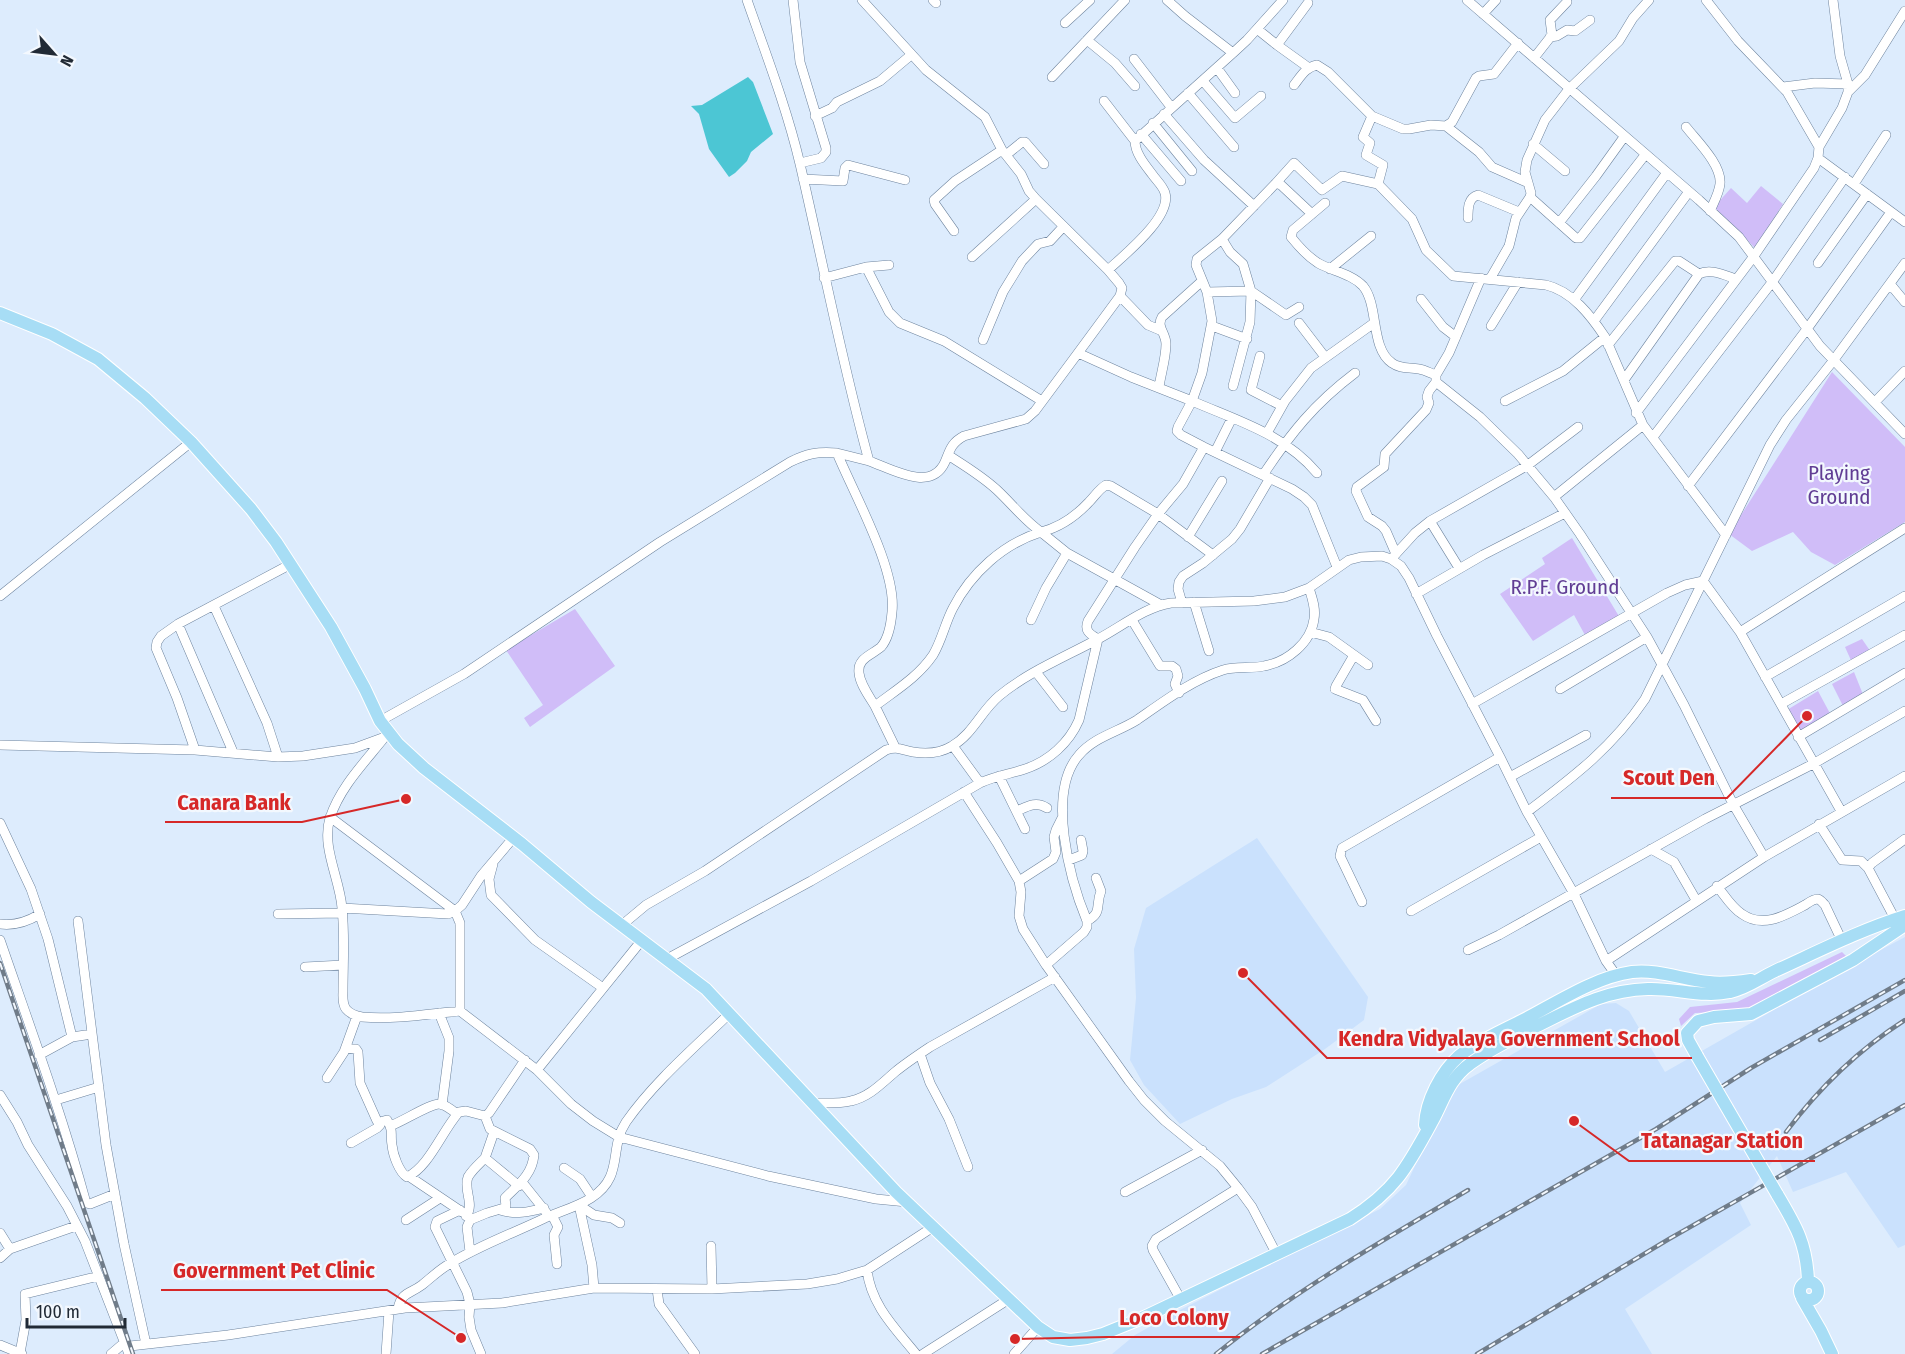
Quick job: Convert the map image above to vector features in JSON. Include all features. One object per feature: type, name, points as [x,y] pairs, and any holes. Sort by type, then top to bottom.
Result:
[{"type":"main road","points":[[0,313],[52,334],[98,359],[145,398],[191,442],[252,509],[291,564],[331,627],[361,681],[387,736],[424,768],[514,837],[582,895],[706,989],[857,1152],[1038,1327],[1053,1337],[1070,1340],[1087,1338],[1140,1319],[1350,1219],[1371,1206],[1401,1175],[1433,1120],[1448,1088],[1458,1074],[1490,1050],[1593,998],[1616,992],[1644,989],[1728,993],[1844,941],[1902,920]]},
{"type":"main road","points":[[1808,1282],[1806,1253],[1800,1234],[1688,1040],[1687,1033],[1698,1021],[1714,1017],[1751,1014],[1853,960],[1902,920]]},
{"type":"main road","points":[[1844,941],[1853,943],[1857,947],[1853,960]]},
{"type":"main road","points":[[1425,1132],[1425,1120],[1437,1085],[1459,1057],[1478,1044],[1593,984],[1616,975],[1634,972],[1722,983],[1756,980]]},
{"type":"main road","points":[[1808,1282],[1816,1285],[1821,1331]]},
{"type":"main road","points":[[1808,1282],[1801,1287],[1800,1293],[1832,1354]]},
{"type":"main road","points":[[1802,1298],[1813,1300],[1818,1293]]},
{"type":"street","points":[[747,0],[800,163],[824,278],[869,461]]},
{"type":"street","points":[[793,0],[800,62],[826,152],[821,158],[800,163]]},
{"type":"street","points":[[380,721],[464,674],[660,542],[805,454],[822,451],[837,453],[922,479],[938,472],[955,441],[964,436],[1026,419],[1120,296],[1122,288],[1108,270],[1029,191],[1021,174],[1004,153],[985,117],[926,70],[862,0]]},
{"type":"street","points":[[1065,23],[1090,0]]},
{"type":"street","points":[[1052,77],[1125,0]]},
{"type":"street","points":[[1167,0],[1233,53]]},
{"type":"street","points":[[1108,270],[1153,225],[1166,201],[1166,193],[1144,164],[1135,147],[1138,138],[1233,53],[1283,0]]},
{"type":"street","points":[[1467,0],[1739,237],[1833,361],[1905,434]]},
{"type":"street","points":[[1483,14],[1496,0]]},
{"type":"street","points":[[1616,975],[1606,961],[1573,892],[1527,812],[1409,578],[1393,556],[1386,531],[1368,517],[1356,491],[1359,485],[1384,467],[1385,453],[1426,410],[1429,403],[1428,394],[1486,278],[1509,246],[1513,226],[1519,212],[1530,197],[1525,172],[1527,160],[1545,120],[1569,89],[1619,41],[1633,18],[1649,0]]},
{"type":"street","points":[[1707,0],[1738,41],[1787,92],[1819,147]]},
{"type":"street","points":[[1636,413],[1754,256],[1809,178],[1818,158],[1819,147],[1842,108],[1848,88],[1840,56],[1833,0]]},
{"type":"street","points":[[1277,45],[1307,1]]},
{"type":"street","points":[[1534,58],[1550,37],[1552,31],[1550,20],[1567,2]]},
{"type":"street","points":[[1783,87],[1806,84],[1848,88],[1865,75],[1905,11]]},
{"type":"street","points":[[1550,37],[1567,30],[1575,31],[1590,20]]},
{"type":"street","points":[[1257,29],[1309,68]]},
{"type":"street","points":[[1086,40],[1115,63],[1134,86]]},
{"type":"street","points":[[1294,85],[1309,68],[1317,65],[1323,68],[1372,116],[1404,129],[1446,126],[1452,122],[1476,78],[1494,74],[1518,44]]},
{"type":"street","points":[[815,116],[832,108],[837,102],[880,81],[911,55]]},
{"type":"street","points":[[1134,59],[1196,152],[1254,206]]},
{"type":"street","points":[[1217,68],[1235,93]]},
{"type":"street","points":[[1203,81],[1235,118],[1262,96]]},
{"type":"street","points":[[1188,93],[1234,147]]},
{"type":"street","points":[[1104,101],[1180,181]]},
{"type":"street","points":[[1372,116],[1363,136],[1370,143],[1367,156],[1383,165],[1378,184]]},
{"type":"street","points":[[1153,123],[1192,171]]},
{"type":"street","points":[[1446,126],[1479,152],[1492,167],[1526,182]]},
{"type":"street","points":[[1686,127],[1720,175],[1719,190],[1710,211]]},
{"type":"street","points":[[1854,184],[1886,135]]},
{"type":"street","points":[[1559,223],[1624,137]]},
{"type":"street","points":[[954,231],[934,200],[955,182],[1025,142],[1044,164]]},
{"type":"street","points":[[1533,144],[1565,171]]},
{"type":"street","points":[[1173,172],[1196,152]]},
{"type":"street","points":[[1530,197],[1576,238],[1580,238],[1645,155]]},
{"type":"street","points":[[1818,158],[1905,222]]},
{"type":"street","points":[[1337,567],[1312,505],[1304,497],[1180,435],[1177,431],[1192,401],[1202,373],[1212,326],[1211,307],[1196,266],[1197,259],[1222,239],[1294,163],[1322,190],[1342,176],[1378,184],[1412,219],[1422,244],[1447,272],[1458,278],[1486,278],[1557,288],[1574,300],[1594,321],[1607,341],[1643,425],[1726,535]]},
{"type":"street","points":[[803,179],[843,181],[848,165],[905,180]]},
{"type":"street","points":[[1574,300],[1666,174]]},
{"type":"street","points":[[1653,437],[1773,280],[1845,177]]},
{"type":"street","points":[[1276,183],[1312,214]]},
{"type":"street","points":[[1594,321],[1688,193]]},
{"type":"street","points":[[1818,263],[1867,194]]},
{"type":"street","points":[[1468,218],[1469,204],[1478,195],[1519,212]]},
{"type":"street","points":[[972,257],[1036,199]]},
{"type":"street","points":[[1325,203],[1293,230],[1291,237],[1304,253],[1317,262],[1355,279],[1367,291],[1380,346],[1385,357],[1401,367],[1418,369],[1436,378],[1498,433],[1554,497],[1647,637],[1699,733],[1733,804],[1764,857]]},
{"type":"street","points":[[1688,486],[1808,329],[1891,212]]},
{"type":"street","points":[[983,340],[1003,292],[1022,261],[1038,244],[1050,241],[1063,227]]},
{"type":"street","points":[[1330,268],[1371,236]]},
{"type":"street","points":[[1222,239],[1230,252],[1243,264],[1251,291],[1250,322],[1233,386]]},
{"type":"street","points":[[1505,401],[1563,371],[1607,341],[1675,261],[1679,261],[1699,274]]},
{"type":"street","points":[[1527,812],[1576,775],[1629,724],[1645,699],[1770,445],[1786,420],[1833,361],[1905,263]]},
{"type":"street","points":[[824,278],[866,267],[889,265]]},
{"type":"street","points":[[866,267],[889,312],[900,323],[944,341],[1042,401]]},
{"type":"street","points":[[1624,380],[1699,274],[1703,271],[1712,272],[1736,279]]},
{"type":"street","points":[[1159,387],[1166,345],[1159,326],[1162,317],[1203,281]]},
{"type":"street","points":[[1491,326],[1518,282]]},
{"type":"street","points":[[1890,284],[1905,302]]},
{"type":"street","points":[[1207,292],[1251,291],[1286,315],[1299,307]]},
{"type":"street","points":[[1120,296],[1148,325],[1162,331]]},
{"type":"street","points":[[1421,299],[1443,327],[1456,338]]},
{"type":"street","points":[[1267,433],[1298,382],[1311,368],[1374,322]]},
{"type":"street","points":[[1299,323],[1325,357]]},
{"type":"street","points":[[1212,326],[1246,339]]},
{"type":"street","points":[[1078,353],[1267,433],[1284,443],[1317,473]]},
{"type":"street","points":[[1260,356],[1251,390],[1282,406]]},
{"type":"street","points":[[1182,603],[1178,589],[1183,576],[1228,544],[1240,529],[1284,443],[1321,400],[1355,373]]},
{"type":"street","points":[[1875,402],[1903,378]]},
{"type":"street","points":[[1215,452],[1232,418]]},
{"type":"street","points":[[1554,497],[1643,425]]},
{"type":"street","points":[[622,925],[646,905],[705,871],[876,757],[896,747],[928,753],[942,751],[953,746],[968,734],[998,697],[1064,656],[1161,604],[1273,599],[1300,593],[1349,560],[1361,557],[1393,556],[1430,521],[1528,465],[1578,427]]},
{"type":"street","points":[[0,596],[191,442]]},
{"type":"street","points":[[1098,639],[1090,634],[1086,626],[1113,579],[1158,514],[1183,484],[1204,447]]},
{"type":"street","points":[[837,453],[874,537],[891,588],[893,609],[886,640],[881,647],[864,658],[858,671],[896,747]]},
{"type":"street","points":[[948,455],[984,479],[1018,513],[1067,553],[1161,604]]},
{"type":"street","points":[[1188,537],[1222,481]]},
{"type":"street","points":[[875,706],[912,679],[924,666],[934,653],[953,607],[975,576],[990,560],[1022,538],[1067,523],[1079,513],[1100,488],[1106,485],[1117,489],[1158,514],[1213,555]]},
{"type":"street","points":[[1416,594],[1522,534],[1565,513]]},
{"type":"street","points":[[1430,521],[1460,568]]},
{"type":"street","points":[[1740,633],[1905,528]]},
{"type":"street","points":[[1031,620],[1046,588],[1067,553]]},
{"type":"street","points":[[195,750],[156,648],[157,642],[161,636],[178,624],[291,564]]},
{"type":"street","points":[[1472,704],[1631,613],[1685,585],[1703,581]]},
{"type":"street","points":[[1703,581],[1740,633],[1841,811]]},
{"type":"street","points":[[1046,965],[1087,927],[1087,921],[1073,883],[1062,818],[1066,780],[1079,754],[1100,738],[1135,721],[1205,678],[1223,670],[1263,666],[1284,659],[1294,652],[1310,632],[1314,619],[1314,606],[1309,588]]},
{"type":"street","points":[[1766,677],[1905,596]]},
{"type":"street","points":[[1194,602],[1209,651]]},
{"type":"street","points":[[214,606],[267,723],[278,758]]},
{"type":"street","points":[[1132,620],[1160,666],[1172,666],[1176,669],[1178,676],[1175,684],[1179,693]]},
{"type":"street","points":[[178,624],[233,752]]},
{"type":"street","points":[[1310,632],[1329,637],[1368,665]]},
{"type":"street","points":[[1781,704],[1905,635]]},
{"type":"street","points":[[1560,689],[1647,637]]},
{"type":"street","points":[[668,959],[811,882],[980,783],[1027,768],[1058,749],[1069,740],[1079,720],[1098,639]]},
{"type":"street","points":[[1354,655],[1335,689],[1363,700],[1376,722]]},
{"type":"street","points":[[1036,672],[1063,707]]},
{"type":"street","points":[[1798,737],[1905,673]]},
{"type":"street","points":[[1468,950],[1499,935],[1733,804],[1813,764],[1905,711]]},
{"type":"street","points":[[1510,777],[1586,735]]},
{"type":"street","points":[[0,745],[195,750],[278,758],[355,748],[387,736]]},
{"type":"street","points":[[387,736],[343,791],[330,817],[328,830],[342,910],[343,1003],[346,1009],[357,1016],[383,1017],[460,1011],[537,1070],[571,1104],[619,1137],[768,1176],[876,1199],[907,1202]]},
{"type":"street","points":[[953,746],[980,783]]},
{"type":"street","points":[[1058,749],[1073,763]]},
{"type":"street","points":[[1362,902],[1340,856],[1342,848],[1500,757]]},
{"type":"street","points":[[999,776],[1025,829]]},
{"type":"street","points":[[1606,961],[1717,886],[1841,811],[1905,776]]},
{"type":"street","points":[[964,792],[1019,881],[1021,892],[1019,916],[1023,929],[1046,965],[1144,1100],[1220,1166],[1238,1188],[1252,1207],[1276,1253]]},
{"type":"street","points":[[1017,811],[1034,804],[1047,808]]},
{"type":"street","points":[[330,817],[455,911],[460,934],[460,1011]]},
{"type":"street","points":[[1019,881],[1053,859],[1055,855],[1054,837],[1062,818]]},
{"type":"street","points":[[0,823],[27,879],[40,914],[72,1037]]},
{"type":"street","points":[[1819,824],[1842,860],[1861,861],[1868,868],[1902,920]]},
{"type":"street","points":[[278,914],[342,910],[448,914],[455,911],[514,837]]},
{"type":"street","points":[[1411,911],[1541,837]]},
{"type":"street","points":[[1868,868],[1872,862],[1905,839]]},
{"type":"street","points":[[1069,860],[1083,854],[1081,840]]},
{"type":"street","points":[[1651,849],[1674,862],[1696,900]]},
{"type":"street","points":[[493,862],[489,879],[491,895],[535,940],[603,988]]},
{"type":"street","points":[[1087,921],[1095,916],[1098,910],[1101,891],[1096,878]]},
{"type":"street","points":[[1717,886],[1744,915],[1753,920],[1776,919],[1817,899],[1825,905],[1844,941]]},
{"type":"street","points":[[0,924],[22,923],[40,914]]},
{"type":"street","points":[[78,921],[115,1194],[146,1344]]},
{"type":"street","points":[[0,940],[56,1100],[86,1203],[90,1204],[115,1194]]},
{"type":"street","points":[[537,1070],[642,940]]},
{"type":"street","points":[[305,967],[342,965]]},
{"type":"street","points":[[813,1103],[839,1103],[864,1097],[920,1054],[1055,977]]},
{"type":"street","points":[[439,1013],[449,1044],[442,1105]]},
{"type":"street","points":[[386,1354],[394,1310],[404,1295],[453,1261],[548,1214],[579,1205],[606,1185],[611,1176],[619,1137],[625,1124],[654,1089],[729,1014]]},
{"type":"street","points":[[327,1078],[346,1048],[357,1016]]},
{"type":"street","points":[[39,1055],[72,1037],[92,1034]]},
{"type":"street","points":[[346,1048],[356,1049],[358,1052],[360,1083],[379,1122],[379,1126],[351,1143]]},
{"type":"street","points":[[920,1054],[930,1083],[945,1110],[968,1167]]},
{"type":"street","points":[[485,1116],[493,1108],[525,1060]]},
{"type":"street","points":[[56,1100],[99,1087]]},
{"type":"street","points":[[0,1095],[28,1145],[58,1191],[85,1241],[129,1354]]},
{"type":"street","points":[[390,1126],[434,1105],[442,1105],[457,1114]]},
{"type":"street","points":[[410,1177],[425,1161],[457,1114],[462,1110],[485,1116]]},
{"type":"street","points":[[481,1354],[471,1330],[467,1292],[435,1225],[437,1221],[474,1218],[500,1210],[506,1206],[504,1200],[520,1184],[534,1161],[533,1151],[494,1132],[487,1125],[485,1116]]},
{"type":"street","points":[[379,1122],[387,1120],[390,1126],[393,1133],[392,1145],[398,1165],[405,1176],[410,1177],[465,1217]]},
{"type":"street","points":[[470,1252],[465,1217],[470,1207],[467,1180],[485,1158],[494,1132]]},
{"type":"street","points":[[1125,1192],[1202,1150]]},
{"type":"street","points":[[485,1158],[520,1184],[558,1227],[554,1235],[556,1264]]},
{"type":"street","points":[[564,1168],[580,1179],[592,1197]]},
{"type":"street","points":[[1181,1300],[1154,1250],[1154,1242],[1238,1188]]},
{"type":"street","points":[[406,1220],[440,1198]]},
{"type":"street","points":[[579,1205],[594,1215],[612,1218],[620,1223]]},
{"type":"street","points":[[579,1205],[592,1265],[594,1288]]},
{"type":"street","points":[[500,1210],[548,1214]]},
{"type":"street","points":[[0,1258],[10,1249],[76,1226]]},
{"type":"street","points":[[124,1343],[130,1346],[228,1335],[394,1310],[502,1303],[594,1288],[712,1289],[807,1284],[837,1279],[867,1270],[933,1227]]},
{"type":"street","points":[[0,1233],[10,1249]]},
{"type":"street","points":[[711,1246],[712,1289]]},
{"type":"street","points":[[867,1270],[874,1299],[916,1354]]},
{"type":"street","points":[[0,1345],[21,1354],[26,1320],[25,1294],[99,1276]]},
{"type":"street","points":[[657,1289],[659,1304],[695,1354]]},
{"type":"street","points":[[923,1354],[1009,1299]]},
{"type":"street","points":[[1014,1354],[1038,1327]]},
{"type":"street","points":[[111,1354],[124,1343]]},
{"type":"shaded area","points":[[1257,838],[1368,997],[1364,1020],[1325,1049],[1266,1087],[1232,1099],[1180,1124],[1144,1085],[1130,1060],[1136,998],[1134,949],[1146,908]]},
{"type":"shaded area","points":[[1905,937],[1905,1245],[1898,1248],[1846,1172],[1793,1192],[1777,1156],[1740,1203],[1751,1225],[1625,1309],[1652,1354],[1112,1354],[1135,1335],[1178,1311],[1380,1209],[1406,1185],[1440,1113],[1458,1085],[1601,1004],[1616,1003],[1629,1011],[1665,1072]]},
{"type":"green space","points":[[1761,186],[1783,204],[1755,248],[1714,207],[1731,188],[1747,203]]},
{"type":"green space","name":"Playing Ground","points":[[1832,372],[1905,447],[1905,522],[1835,565],[1811,552],[1793,532],[1752,551],[1729,534]]},
{"type":"green space","name":"R.P.F. Ground","points":[[1572,538],[1620,618],[1586,637],[1574,615],[1533,641],[1500,594],[1545,564],[1542,558]]},
{"type":"green space","points":[[575,609],[615,666],[530,727],[524,718],[543,705],[506,650]]},
{"type":"green space","points":[[1862,639],[1873,655],[1854,667],[1845,647]]},
{"type":"green space","points":[[1854,672],[1864,697],[1844,708],[1832,684]]},
{"type":"green space","points":[[1818,691],[1833,719],[1797,741],[1782,713]]},
{"type":"green space","points":[[1842,952],[1846,956],[1844,961],[1746,1011],[1695,1013],[1681,1026],[1679,1019],[1690,1007],[1737,1002]]},
{"type":"water","points":[[748,77],[753,82],[773,134],[751,152],[747,161],[729,177],[709,149],[699,114],[691,106],[702,105]]},
{"type":"railway","points":[[0,963],[133,1354]]},
{"type":"railway","points":[[1262,1354],[1656,1129],[1751,1068],[1905,980]]},
{"type":"railway","points":[[1820,1040],[1905,991]]},
{"type":"railway","points":[[1786,1132],[1840,1071],[1871,1044],[1905,1020]]},
{"type":"railway","points":[[1477,1354],[1669,1239],[1905,1105]]},
{"type":"railway","points":[[1216,1354],[1307,1288],[1468,1190]]},
{"type":"place","name":"Scout Den","points":[[1807,716]]},
{"type":"place","name":"Canara Bank","points":[[406,799]]},
{"type":"place","name":"Kendra Vidyalaya Government School","points":[[1243,973]]},
{"type":"place","name":"Tatanagar Station","points":[[1574,1121]]},
{"type":"place","name":"Government Pet Clinic","points":[[461,1338]]},
{"type":"place","name":"Loco Colony","points":[[1015,1339]]}]
